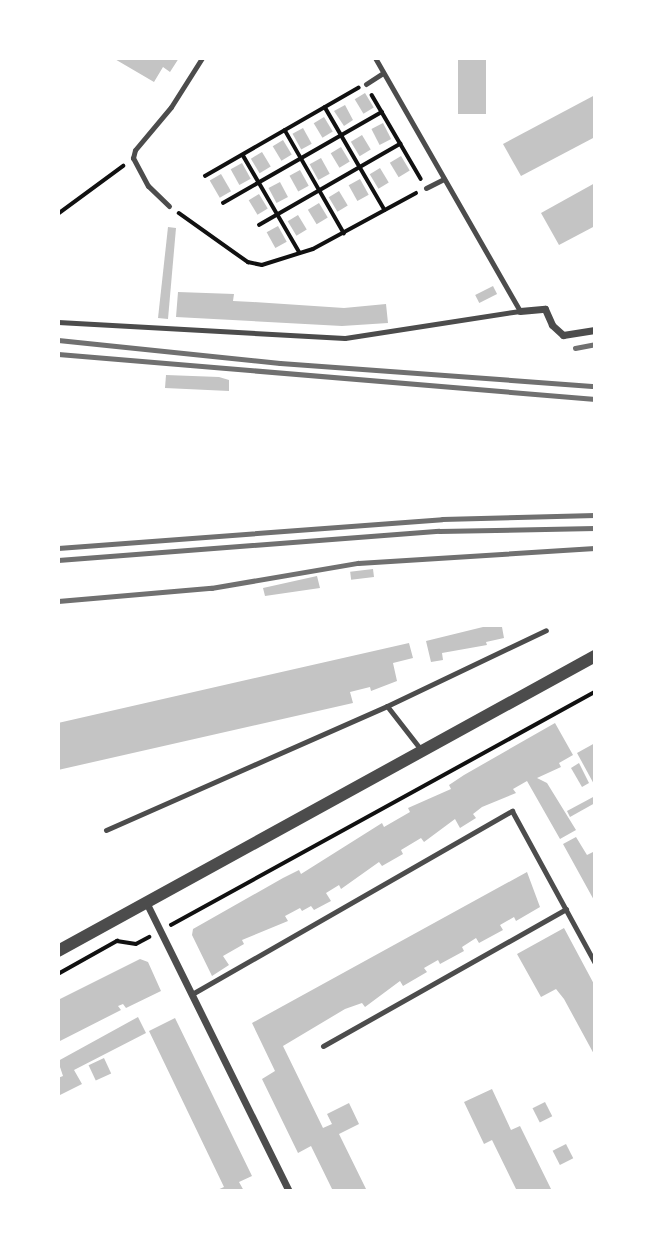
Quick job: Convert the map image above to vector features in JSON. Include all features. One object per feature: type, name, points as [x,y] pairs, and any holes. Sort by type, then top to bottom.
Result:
[{"type":"street","points":[[520,311],[545,309],[552,325],[563,335],[595,330]]},
{"type":"street","points":[[58,951],[595,656]]},
{"type":"street","points":[[146,902],[289,1191]]},
{"type":"lane","points":[[169,206],[148,186],[133,158],[140,141],[171,107],[202,58]]},
{"type":"lane","points":[[58,322],[345,338],[520,311],[375,58]]},
{"type":"lane","points":[[366,84],[383,73]]},
{"type":"lane","points":[[426,188],[444,179]]},
{"type":"lane","points":[[106,830],[387,706],[546,630]]},
{"type":"lane","points":[[387,706],[422,751]]},
{"type":"lane","points":[[192,994],[512,811],[595,962]]},
{"type":"lane","points":[[323,1046],[566,909]]},
{"type":"path","points":[[169,206],[248,261],[262,264],[300,253],[344,233],[426,188],[366,84],[205,176]]},
{"type":"path","points":[[325,107],[385,210]]},
{"type":"path","points":[[223,203],[382,112]]},
{"type":"path","points":[[285,130],[344,233]]},
{"type":"path","points":[[259,225],[400,144]]},
{"type":"path","points":[[243,154],[300,253]]},
{"type":"path","points":[[58,214],[133,158]]},
{"type":"path","points":[[172,924],[595,692]]},
{"type":"path","points":[[58,974],[117,942],[136,944],[145,939]]},
{"type":"building","points":[[113,58],[179,58],[170,72],[163,67],[154,82]]},
{"type":"building","points":[[458,58],[486,58],[486,114],[458,114]]},
{"type":"building","points":[[365,93],[374,108],[363,114],[355,99]]},
{"type":"building","points":[[595,95],[595,137],[521,176],[503,144]]},
{"type":"building","points":[[345,105],[353,120],[344,126],[334,111]]},
{"type":"building","points":[[324,117],[333,132],[322,138],[314,123]]},
{"type":"building","points":[[383,123],[391,139],[380,145],[371,129]]},
{"type":"building","points":[[303,128],[312,144],[301,150],[293,134]]},
{"type":"building","points":[[362,135],[371,150],[360,156],[351,142]]},
{"type":"building","points":[[283,140],[292,155],[281,161],[273,146]]},
{"type":"building","points":[[341,147],[350,162],[339,168],[331,153]]},
{"type":"building","points":[[262,152],[271,167],[260,173],[251,159]]},
{"type":"building","points":[[401,156],[410,171],[399,177],[390,163]]},
{"type":"building","points":[[321,158],[330,174],[318,180],[310,164]]},
{"type":"building","points":[[242,163],[251,179],[239,185],[231,169]]},
{"type":"building","points":[[380,168],[389,183],[378,189],[370,174]]},
{"type":"building","points":[[300,170],[309,186],[298,192],[290,176]]},
{"type":"building","points":[[221,174],[231,191],[220,198],[210,180]]},
{"type":"building","points":[[360,179],[369,195],[357,201],[349,185]]},
{"type":"building","points":[[280,182],[288,197],[277,203],[269,188]]},
{"type":"building","points":[[595,183],[595,226],[559,245],[541,213]]},
{"type":"building","points":[[339,191],[348,206],[337,212],[329,197]]},
{"type":"building","points":[[259,194],[268,209],[257,215],[249,200]]},
{"type":"building","points":[[319,203],[328,218],[317,224],[308,210]]},
{"type":"building","points":[[298,215],[307,230],[296,236],[288,221]]},
{"type":"building","points":[[278,226],[287,242],[275,248],[267,232]]},
{"type":"building","points":[[168,227],[176,228],[168,319],[158,318]]},
{"type":"building","points":[[493,286],[497,294],[479,303],[475,295]]},
{"type":"building","points":[[178,292],[234,294],[233,301],[344,308],[386,304],[388,323],[342,326],[176,317]]},
{"type":"building","points":[[166,375],[219,377],[229,380],[229,391],[165,388]]},
{"type":"building","points":[[373,569],[374,577],[351,580],[350,572]]},
{"type":"building","points":[[317,576],[320,588],[265,596],[263,588]]},
{"type":"building","points":[[483,627],[502,627],[504,638],[486,642],[487,645],[442,653],[443,660],[431,662],[426,641]]},
{"type":"building","points":[[409,643],[413,658],[393,663],[397,681],[371,691],[370,687],[350,692],[353,703],[58,770],[58,723]]},
{"type":"building","points":[[555,723],[573,755],[559,763],[561,767],[537,778],[547,783],[576,830],[560,839],[527,781],[513,789],[516,793],[482,807],[473,814],[476,818],[460,828],[455,819],[424,842],[421,838],[401,850],[403,854],[382,866],[379,862],[341,889],[339,885],[326,893],[331,901],[314,910],[311,906],[302,911],[300,908],[285,916],[288,921],[242,940],[244,944],[223,956],[229,965],[212,976],[192,935],[193,929],[283,878],[299,870],[301,874],[382,823],[384,827],[410,812],[408,808],[451,789],[449,785],[464,775]]},
{"type":"building","points":[[595,743],[595,786],[577,753]]},
{"type":"building","points":[[579,763],[589,783],[582,787],[571,768]]},
{"type":"building","points":[[595,796],[595,803],[570,817],[567,811]]},
{"type":"building","points":[[576,837],[587,855],[595,851],[595,902],[563,844]]},
{"type":"building","points":[[527,872],[540,907],[516,921],[514,917],[500,925],[503,930],[479,943],[476,938],[462,947],[464,951],[440,964],[438,960],[424,968],[427,972],[403,986],[400,981],[365,1007],[362,1003],[345,1009],[283,1046],[323,1128],[332,1124],[327,1114],[349,1103],[359,1124],[339,1134],[367,1191],[333,1191],[311,1146],[298,1153],[262,1079],[275,1071],[252,1023]]},
{"type":"building","points":[[564,928],[595,986],[595,1056],[564,999],[556,989],[541,997],[517,954]]},
{"type":"building","points":[[140,959],[148,962],[161,991],[126,1008],[123,1004],[118,1006],[121,1010],[58,1042],[58,1000]]},
{"type":"building","points":[[138,1017],[146,1033],[74,1070],[82,1084],[58,1096],[58,1078],[63,1076],[58,1061]]},
{"type":"building","points":[[175,1018],[252,1176],[239,1182],[244,1191],[215,1191],[224,1187],[149,1031]]},
{"type":"building","points":[[104,1058],[111,1073],[96,1081],[89,1065]]},
{"type":"building","points":[[492,1089],[511,1130],[520,1126],[552,1191],[517,1191],[492,1140],[484,1144],[464,1102]]},
{"type":"building","points":[[545,1102],[552,1116],[540,1123],[533,1108]]},
{"type":"building","points":[[566,1144],[573,1158],[560,1165],[553,1151]]},
{"type":"railway","points":[[58,340],[280,363],[595,386]]},
{"type":"railway","points":[[575,348],[595,344]]},
{"type":"railway","points":[[58,354],[595,399]]},
{"type":"railway","points":[[58,548],[442,519],[595,515]]},
{"type":"railway","points":[[58,560],[439,531],[595,528]]},
{"type":"railway","points":[[58,601],[211,588],[358,563],[595,548]]}]
